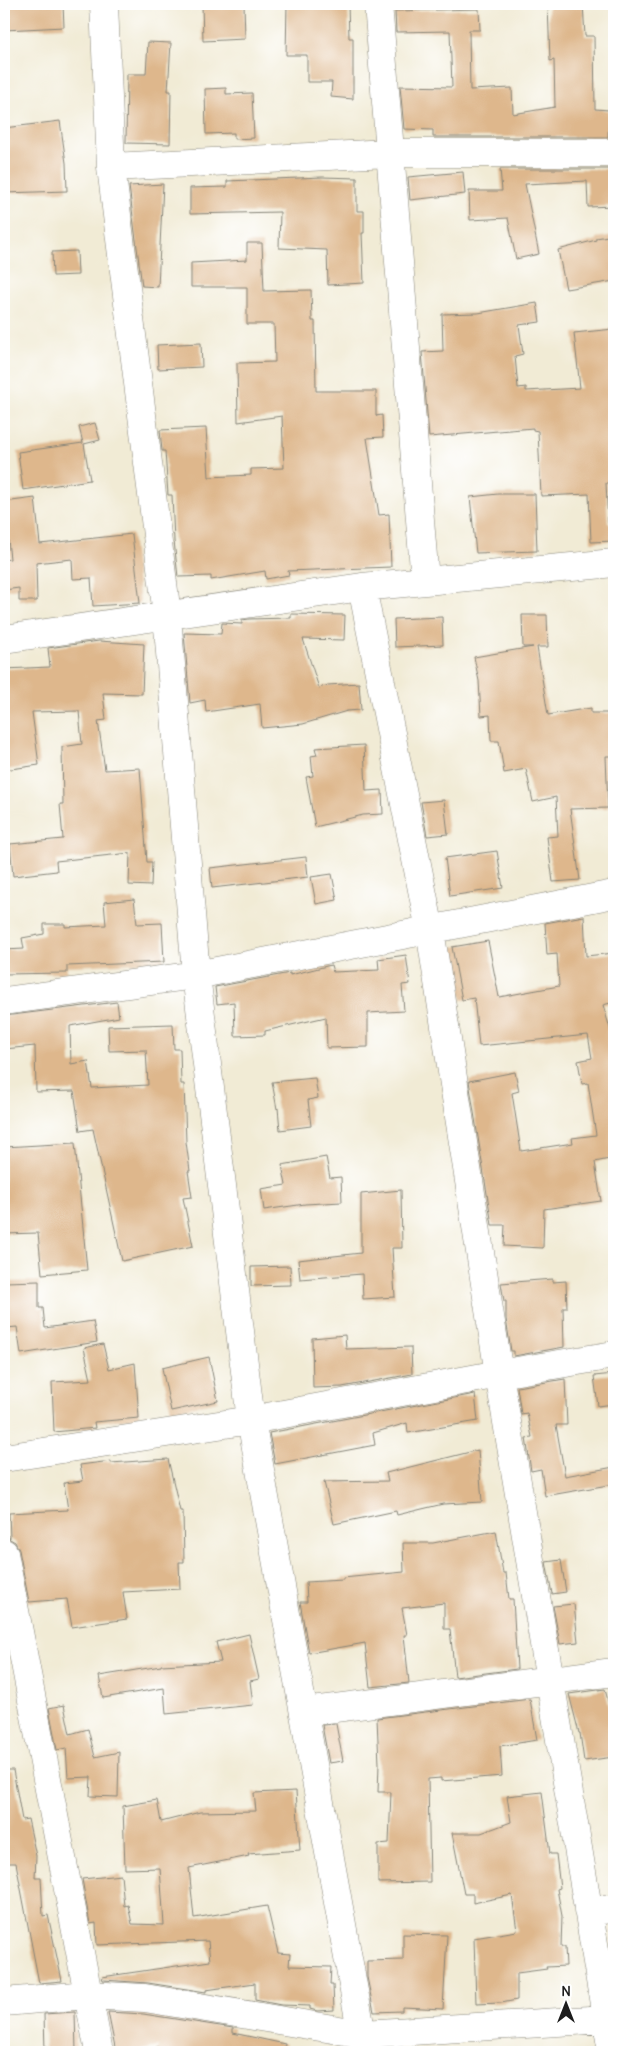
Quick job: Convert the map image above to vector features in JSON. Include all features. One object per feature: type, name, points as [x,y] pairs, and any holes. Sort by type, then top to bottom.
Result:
[{"type":"street","points":[[104,4],[111,167],[167,615],[196,975],[250,1420],[364,2043]]},
{"type":"street","points":[[378,4],[424,582]]},
{"type":"street","points":[[111,167],[389,153],[614,153]]},
{"type":"street","points":[[4,639],[362,587],[614,563]]},
{"type":"street","points":[[362,587],[430,930],[499,1374],[550,1680],[601,1910],[606,2019],[612,2052]]},
{"type":"street","points":[[4,1001],[196,975],[614,894]]},
{"type":"street","points":[[4,1458],[250,1420],[499,1374],[614,1355]]},
{"type":"street","points":[[4,1553],[99,2052]]},
{"type":"street","points":[[304,1712],[614,1672]]},
{"type":"street","points":[[4,2002],[87,1996],[146,1998],[364,2043],[606,2019]]},
{"type":"building","points":[[4,4],[63,4],[64,27],[4,30]]},
{"type":"building","points":[[202,4],[244,4],[245,39],[203,41]]},
{"type":"building","points":[[287,4],[348,4],[349,38],[353,38],[353,99],[331,97],[332,82],[307,82],[307,55],[286,55]]},
{"type":"building","points":[[583,4],[585,36],[594,36],[595,109],[609,110],[608,137],[433,137],[433,130],[404,129],[400,86],[452,87],[450,31],[396,32],[395,11],[479,9],[480,30],[469,30],[470,90],[512,88],[513,114],[555,107],[554,60],[550,61],[548,5]]},
{"type":"building","points":[[148,42],[171,43],[168,91],[171,91],[170,144],[126,143],[127,74],[146,74]]},
{"type":"building","points":[[226,88],[226,94],[252,93],[254,138],[234,139],[234,133],[206,134],[205,89]]},
{"type":"building","points":[[60,121],[66,163],[67,191],[4,193],[4,128]]},
{"type":"building","points":[[500,169],[614,169],[614,206],[588,207],[587,181],[525,184],[539,254],[516,259],[508,218],[470,220],[469,191],[502,191]]},
{"type":"building","points":[[463,172],[465,194],[410,200],[408,177]]},
{"type":"building","points":[[322,177],[357,178],[357,211],[364,211],[364,233],[362,233],[364,283],[328,285],[327,250],[279,248],[280,212],[190,214],[190,188],[227,187],[227,181]]},
{"type":"building","points":[[163,184],[158,287],[142,286],[129,186]]},
{"type":"building","points":[[614,235],[614,281],[566,289],[558,250],[596,240],[596,238]]},
{"type":"building","points":[[247,243],[262,243],[264,291],[311,290],[312,321],[315,321],[316,391],[376,391],[376,416],[382,415],[383,437],[367,438],[379,515],[389,514],[391,567],[288,571],[289,575],[266,579],[265,571],[211,580],[211,576],[178,577],[172,495],[168,495],[165,451],[162,451],[160,430],[206,428],[209,477],[251,475],[251,469],[284,468],[282,416],[238,422],[237,363],[275,362],[274,324],[247,324],[247,287],[191,287],[191,263],[247,260]]},
{"type":"building","points":[[77,251],[78,275],[53,276],[52,252]]},
{"type":"building","points":[[537,303],[540,322],[519,325],[523,354],[515,356],[518,388],[526,387],[526,391],[580,388],[574,333],[614,329],[614,483],[606,483],[608,523],[614,523],[614,541],[591,542],[589,494],[541,496],[538,431],[533,430],[533,428],[429,437],[422,352],[443,351],[442,314],[478,313]]},
{"type":"building","points":[[201,343],[202,367],[158,369],[157,345]]},
{"type":"building","points":[[95,423],[100,440],[84,444],[90,480],[23,490],[18,452],[83,443],[79,427]]},
{"type":"building","points":[[498,494],[535,494],[537,551],[476,553],[470,497]]},
{"type":"building","points":[[35,498],[40,544],[132,534],[140,603],[93,606],[91,578],[73,579],[72,559],[36,563],[37,601],[19,601],[19,588],[4,590],[4,560],[10,559],[4,502]]},
{"type":"building","points":[[291,614],[345,615],[344,640],[303,639],[319,688],[328,685],[359,683],[361,710],[347,711],[303,724],[262,728],[260,704],[206,712],[205,700],[190,703],[184,633],[221,634],[222,623],[242,624],[242,620],[249,619],[291,618]]},
{"type":"building","points":[[522,615],[547,615],[548,647],[537,647],[548,715],[591,708],[591,713],[614,713],[614,756],[606,756],[608,808],[570,809],[580,880],[553,882],[547,837],[558,836],[556,797],[533,802],[526,769],[504,773],[499,741],[491,741],[490,715],[481,716],[479,681],[474,657],[533,647],[523,647]]},
{"type":"building","points":[[442,617],[443,645],[395,647],[394,619]]},
{"type":"building","points":[[99,641],[144,644],[142,694],[103,693],[106,720],[98,721],[105,770],[140,768],[147,862],[152,862],[151,886],[129,885],[130,853],[56,861],[57,871],[13,876],[10,844],[63,839],[60,804],[63,804],[62,747],[82,744],[79,711],[32,712],[39,765],[4,770],[4,669],[50,667],[48,648]]},
{"type":"building","points":[[364,745],[366,791],[382,790],[383,814],[363,815],[315,827],[306,777],[313,776],[311,756],[317,755],[315,748]]},
{"type":"building","points":[[444,800],[448,834],[427,836],[421,802]]},
{"type":"building","points":[[497,851],[503,888],[450,896],[445,858]]},
{"type":"building","points":[[306,857],[308,877],[212,888],[210,868]]},
{"type":"building","points":[[332,874],[337,900],[316,904],[311,877]]},
{"type":"building","points":[[134,899],[137,924],[162,923],[164,962],[67,966],[67,973],[4,974],[4,950],[24,949],[22,938],[44,934],[44,924],[65,924],[65,927],[106,925],[104,902]]},
{"type":"building","points":[[584,916],[586,956],[614,953],[614,1002],[603,1005],[614,1042],[614,1158],[595,1162],[601,1201],[544,1209],[543,1248],[504,1246],[505,1225],[492,1225],[469,1081],[515,1072],[519,1091],[512,1093],[521,1151],[573,1143],[572,1138],[596,1135],[588,1083],[582,1084],[578,1061],[592,1058],[588,1035],[479,1046],[474,998],[462,1000],[452,947],[488,941],[499,997],[559,986],[557,954],[547,955],[545,923]]},
{"type":"building","points":[[406,955],[410,984],[402,985],[404,1011],[368,1013],[368,1047],[327,1048],[326,1017],[265,1031],[265,1035],[235,1036],[234,1002],[217,1004],[215,987],[290,973],[290,975],[331,965],[333,972],[379,970],[378,959]]},
{"type":"building","points":[[117,1002],[119,1017],[70,1026],[71,1064],[88,1061],[92,1088],[148,1085],[146,1050],[109,1051],[108,1026],[173,1024],[174,1049],[180,1049],[181,1084],[184,1084],[186,1142],[190,1171],[188,1171],[192,1197],[183,1198],[193,1246],[122,1261],[93,1129],[80,1131],[74,1091],[36,1092],[35,1046],[4,1049],[4,1016]]},
{"type":"building","points":[[315,1078],[318,1098],[308,1100],[311,1126],[280,1130],[278,1108],[272,1082]]},
{"type":"building","points":[[75,1143],[87,1270],[42,1274],[38,1233],[4,1234],[4,1147]]},
{"type":"building","points":[[326,1157],[330,1178],[341,1177],[342,1202],[305,1204],[264,1210],[261,1189],[286,1185],[282,1165]]},
{"type":"building","points":[[401,1190],[402,1248],[392,1248],[395,1297],[363,1299],[362,1274],[300,1279],[298,1260],[361,1253],[361,1194]]},
{"type":"building","points":[[290,1266],[291,1285],[251,1286],[251,1267]]},
{"type":"building","points":[[553,1279],[553,1282],[566,1281],[567,1308],[563,1308],[564,1347],[514,1356],[514,1351],[511,1351],[506,1319],[506,1301],[504,1301],[501,1283]]},
{"type":"building","points":[[39,1281],[39,1308],[43,1308],[45,1328],[93,1321],[97,1342],[21,1354],[17,1327],[6,1328],[5,1282]]},
{"type":"building","points":[[345,1335],[346,1349],[411,1347],[412,1374],[342,1387],[313,1388],[312,1338]]},
{"type":"building","points":[[103,1344],[109,1369],[135,1363],[139,1418],[94,1422],[95,1428],[54,1432],[52,1382],[91,1380],[84,1348]]},
{"type":"building","points":[[209,1357],[218,1401],[171,1411],[162,1368]]},
{"type":"building","points":[[614,1374],[614,1404],[598,1406],[594,1376]]},
{"type":"building","points":[[565,1379],[567,1425],[556,1425],[565,1476],[614,1467],[614,1484],[545,1496],[541,1469],[531,1471],[526,1438],[532,1437],[527,1413],[521,1414],[517,1387]]},
{"type":"building","points":[[475,1394],[478,1421],[408,1433],[407,1423],[373,1433],[375,1445],[275,1464],[269,1433]]},
{"type":"building","points":[[478,1450],[482,1502],[443,1504],[397,1515],[396,1511],[334,1524],[324,1482],[388,1481],[386,1473]]},
{"type":"building","points":[[168,1459],[180,1511],[183,1511],[184,1562],[179,1562],[180,1589],[123,1592],[127,1619],[72,1627],[67,1599],[29,1602],[19,1550],[15,1542],[8,1538],[10,1538],[9,1513],[68,1510],[64,1483],[83,1481],[80,1465],[111,1461],[111,1463]]},
{"type":"building","points":[[496,1531],[503,1573],[506,1573],[509,1599],[513,1599],[517,1669],[455,1677],[450,1629],[444,1629],[444,1603],[402,1608],[407,1635],[404,1635],[409,1683],[370,1687],[365,1643],[309,1653],[300,1602],[307,1602],[306,1582],[343,1580],[343,1578],[404,1572],[403,1543],[433,1543]]},
{"type":"building","points":[[561,1560],[566,1592],[552,1594],[546,1562]]},
{"type":"building","points":[[574,1604],[578,1642],[560,1644],[553,1606]]},
{"type":"building","points":[[249,1634],[259,1679],[250,1681],[253,1705],[166,1714],[164,1688],[103,1698],[99,1676],[161,1665],[221,1662],[216,1642]]},
{"type":"building","points":[[605,1689],[614,1725],[614,1757],[584,1761],[580,1733],[569,1694]]},
{"type":"building","points":[[530,1699],[537,1740],[500,1746],[502,1776],[441,1781],[441,1778],[428,1779],[430,1882],[378,1883],[378,1844],[389,1843],[391,1792],[378,1792],[377,1718]]},
{"type":"building","points":[[64,1705],[70,1734],[88,1729],[95,1757],[119,1752],[118,1797],[90,1796],[91,1777],[68,1778],[66,1748],[57,1750],[49,1708]]},
{"type":"building","points":[[336,1724],[343,1761],[329,1763],[322,1725]]},
{"type":"building","points":[[4,1770],[13,1770],[22,1820],[28,1819],[36,1856],[35,1877],[41,1877],[43,1916],[48,1915],[62,1981],[39,1983],[16,1863],[4,1863]]},
{"type":"building","points":[[296,1791],[300,1850],[248,1854],[249,1856],[189,1868],[194,1918],[267,1906],[278,1953],[290,1954],[289,1966],[331,1967],[330,1985],[333,1985],[334,2010],[317,2011],[310,2009],[310,2006],[281,2005],[255,2000],[255,1983],[206,1990],[206,1992],[148,1983],[103,1980],[102,1977],[210,1961],[208,1941],[97,1945],[96,1923],[90,1924],[82,1879],[121,1875],[124,1906],[128,1905],[132,1924],[164,1925],[160,1868],[125,1869],[123,1806],[157,1800],[161,1822],[200,1812],[256,1811],[254,1793]]},
{"type":"building","points":[[542,1792],[550,1854],[556,1854],[560,1888],[557,1889],[562,1916],[561,1947],[565,1947],[566,1966],[546,1967],[547,1969],[517,1973],[517,2000],[476,2004],[474,1938],[517,1931],[512,1895],[473,1903],[473,1894],[464,1894],[452,1833],[481,1833],[511,1822],[507,1796]]},
{"type":"building","points":[[403,1934],[447,1935],[443,2009],[402,2007],[402,2011],[374,2012],[367,1977],[367,1961],[403,1960]]},
{"type":"building","points":[[75,2012],[76,2052],[45,2052],[44,2014]]},
{"type":"building","points":[[108,2012],[143,2014],[233,2028],[233,2033],[285,2044],[284,2052],[157,2052],[158,2047],[132,2052],[116,2052]]}]
